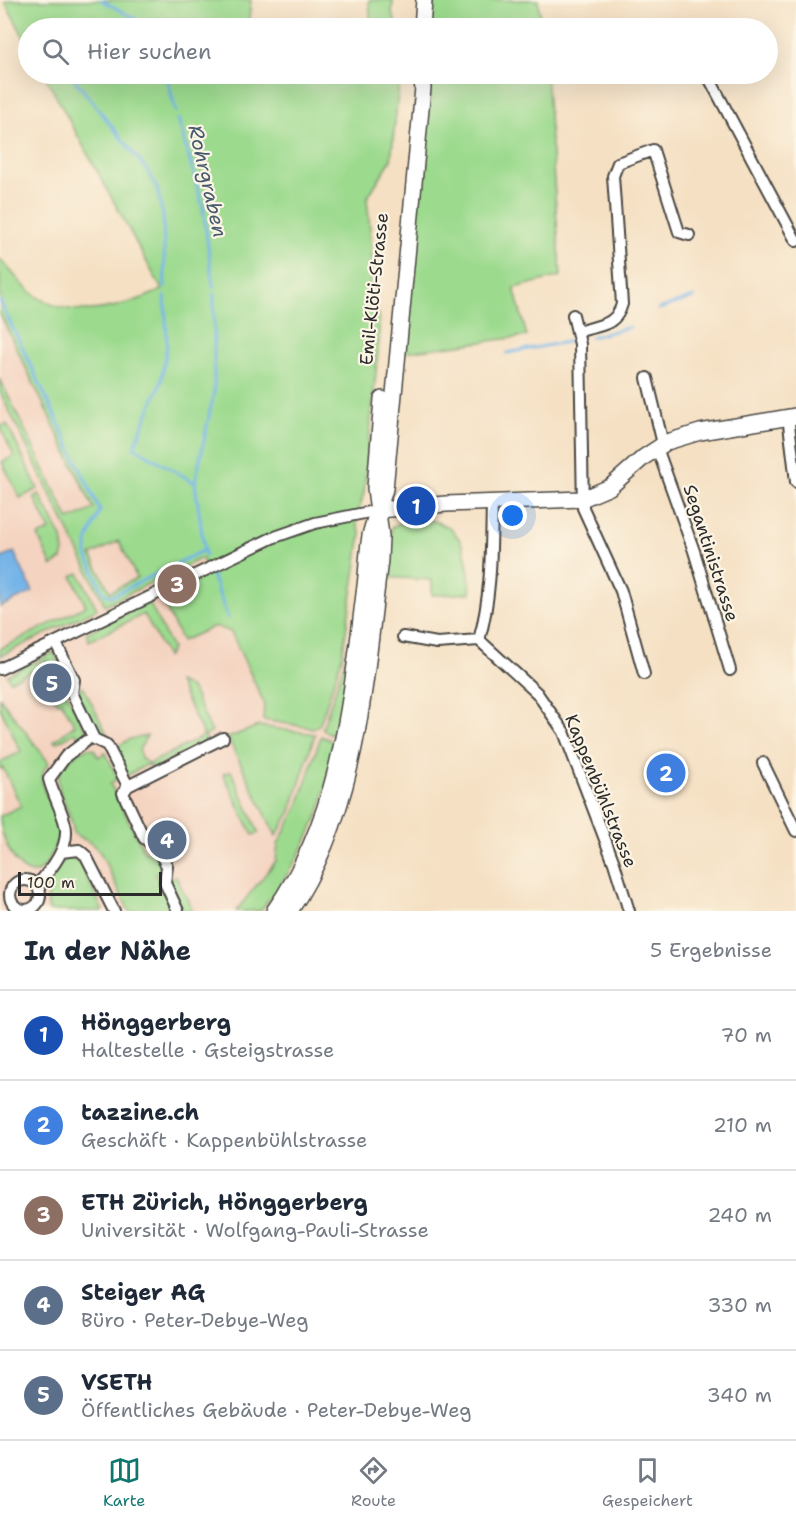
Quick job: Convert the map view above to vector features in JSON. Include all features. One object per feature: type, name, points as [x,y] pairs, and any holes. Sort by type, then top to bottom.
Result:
[{"type":"street","points":[[423,18],[424,0]]},
{"type":"street","name":"Emil-Klöti-Strasse","points":[[274,911],[296,876],[320,828],[344,731],[370,535],[379,510],[386,478],[422,84]]},
{"type":"street","points":[[712,84],[796,241]]},
{"type":"street","points":[[578,332],[609,324],[618,316],[622,304],[613,176],[618,163],[653,150],[679,232],[689,235]]},
{"type":"street","points":[[573,315],[578,332],[582,499],[621,591],[644,674]]},
{"type":"street","name":"Segantinistrasse","points":[[647,378],[660,446],[730,670]]},
{"type":"street","points":[[0,669],[272,538],[315,523],[379,510],[492,501],[582,499],[610,487],[660,446],[700,432],[792,416],[796,482]]},
{"type":"street","points":[[403,637],[445,644],[479,640],[485,619],[489,583],[492,501]]},
{"type":"street","name":"Emil-Klöti-Strasse","points":[[290,911],[323,852],[345,787],[370,637],[381,541],[379,510]]},
{"type":"street","name":"Kappenbühlstrasse","points":[[479,640],[537,693],[564,732],[614,862],[629,911]]},
{"type":"street","points":[[56,643],[74,680],[72,693],[94,739],[107,745],[128,786]]},
{"type":"street","points":[[178,911],[165,883],[167,866],[157,848],[144,838],[123,793],[128,786],[223,738]]},
{"type":"street","points":[[37,885],[28,880],[19,882],[6,900],[18,907],[33,909],[39,900],[37,885],[61,852],[66,841],[65,825],[49,779],[66,756],[86,741]]},
{"type":"street","points":[[763,763],[796,831]]},
{"type":"street","points":[[61,852],[79,850],[86,856],[114,911]]},
{"type":"street","points":[[265,911],[296,876]]},
{"type":"shaded area","points":[[0,265],[18,286],[364,492],[356,522],[361,533],[343,646],[352,646],[336,743],[290,871],[262,911],[0,911]]},
{"type":"green space","points":[[11,0],[251,0],[249,18],[18,18],[18,26],[5,2]]},
{"type":"green space","points":[[369,0],[393,0],[394,18],[370,18]]},
{"type":"green space","points":[[434,0],[538,0],[541,18],[432,18]]},
{"type":"green space","points":[[49,84],[399,84],[391,160],[367,198],[372,252],[370,291],[379,316],[379,341],[364,492],[356,522],[361,533],[342,657],[320,724],[314,728],[263,720],[264,703],[231,632],[215,626],[182,641],[160,597],[208,574],[202,558],[105,605],[0,392],[0,379],[69,520],[94,509],[0,314],[0,259],[32,293],[63,308],[97,310],[147,297],[162,290]],"holes":[[[119,541],[137,578],[110,592],[91,555]]]},
{"type":"green space","points":[[426,84],[547,84],[561,276],[514,288],[527,336],[399,353]]},
{"type":"green space","points":[[7,424],[38,489],[20,498],[2,462],[14,456],[0,427]]},
{"type":"green space","points":[[39,494],[62,538],[64,552],[62,559],[52,566],[38,536],[50,530],[34,497]]},
{"type":"green space","points":[[408,519],[441,523],[459,538],[467,562],[471,593],[432,595],[432,580],[384,577],[392,527]]},
{"type":"green space","points":[[79,573],[97,609],[0,656],[0,649],[86,606],[72,576]]},
{"type":"green space","points":[[149,602],[172,649],[167,657],[144,614],[89,641],[86,633]]},
{"type":"green space","points":[[350,646],[337,737],[323,730],[323,727]]},
{"type":"green space","points":[[54,652],[68,682],[65,684],[49,667],[37,673],[31,671],[10,681],[7,675],[35,661],[39,667],[49,662],[47,660],[40,664],[38,660]]},
{"type":"green space","points":[[178,682],[191,688],[212,732],[205,736],[207,742],[152,769],[148,764],[126,776],[113,749],[130,739],[147,736],[139,750],[141,758],[149,764],[204,736]]},
{"type":"green space","points":[[63,685],[87,733],[80,739],[75,732],[56,743],[54,741],[75,725],[61,701],[58,703],[54,698],[58,695],[55,691]]},
{"type":"green space","points":[[83,686],[107,734],[98,737],[76,691]]},
{"type":"green space","points":[[0,698],[49,763],[43,774],[42,784],[56,815],[57,841],[46,865],[34,873],[27,871],[14,859],[2,832],[0,816],[21,806],[3,768],[0,769],[0,762],[21,752],[0,708]]},
{"type":"green space","points":[[258,726],[315,734],[291,811],[276,836],[228,738]]},
{"type":"green space","points":[[321,736],[336,743],[322,801],[311,832],[284,879],[260,911],[236,911],[276,861],[278,844],[298,806]]},
{"type":"green space","points":[[87,748],[94,749],[98,757],[106,753],[118,779],[110,783],[145,853],[153,850],[162,869],[155,873],[173,911],[129,911],[100,852],[91,843],[74,834],[58,778],[62,768],[71,758]]},
{"type":"green space","points":[[231,771],[259,833],[253,835],[223,774]]},
{"type":"green space","points":[[72,856],[81,865],[103,911],[49,911],[48,896],[51,879],[59,865]]},
{"type":"green space","points":[[176,876],[193,911],[183,911],[168,880]]},
{"type":"water","points":[[14,552],[33,592],[0,607],[0,559]]},
{"type":"waterway","name":"Rohrgraben","points":[[101,0],[134,18]]},
{"type":"waterway","name":"Rohrgraben","points":[[78,84],[146,169],[157,188],[163,216],[165,288]]},
{"type":"waterway","name":"Rohrgraben","points":[[169,84],[176,112]]},
{"type":"waterway","name":"Rohrgraben","points":[[178,119],[203,207],[213,287]]},
{"type":"waterway","name":"Rohrgraben","points":[[205,555],[195,483],[214,392],[214,293]]},
{"type":"waterway","name":"Rohrgraben","points":[[165,296],[167,345],[161,382],[134,447],[195,483]]},
{"type":"waterway","points":[[659,309],[694,297]]},
{"type":"waterway","points":[[0,301],[100,510],[87,542],[87,556],[104,594],[112,596],[204,550]]},
{"type":"waterway","points":[[591,337],[630,327]]},
{"type":"waterway","points":[[507,353],[572,341]]},
{"type":"waterway","name":"Rohrgraben","points":[[212,575],[228,618]]},
{"type":"place","name":"Hönggerberg","points":[[416,506]]},
{"type":"place","name":"ETH Zürich, Hönggerberg","points":[[177,584]]},
{"type":"place","name":"VSETH","points":[[52,683]]},
{"type":"place","name":"tazzine.ch","points":[[666,773]]},
{"type":"place","name":"Steiger AG","points":[[167,840]]}]
